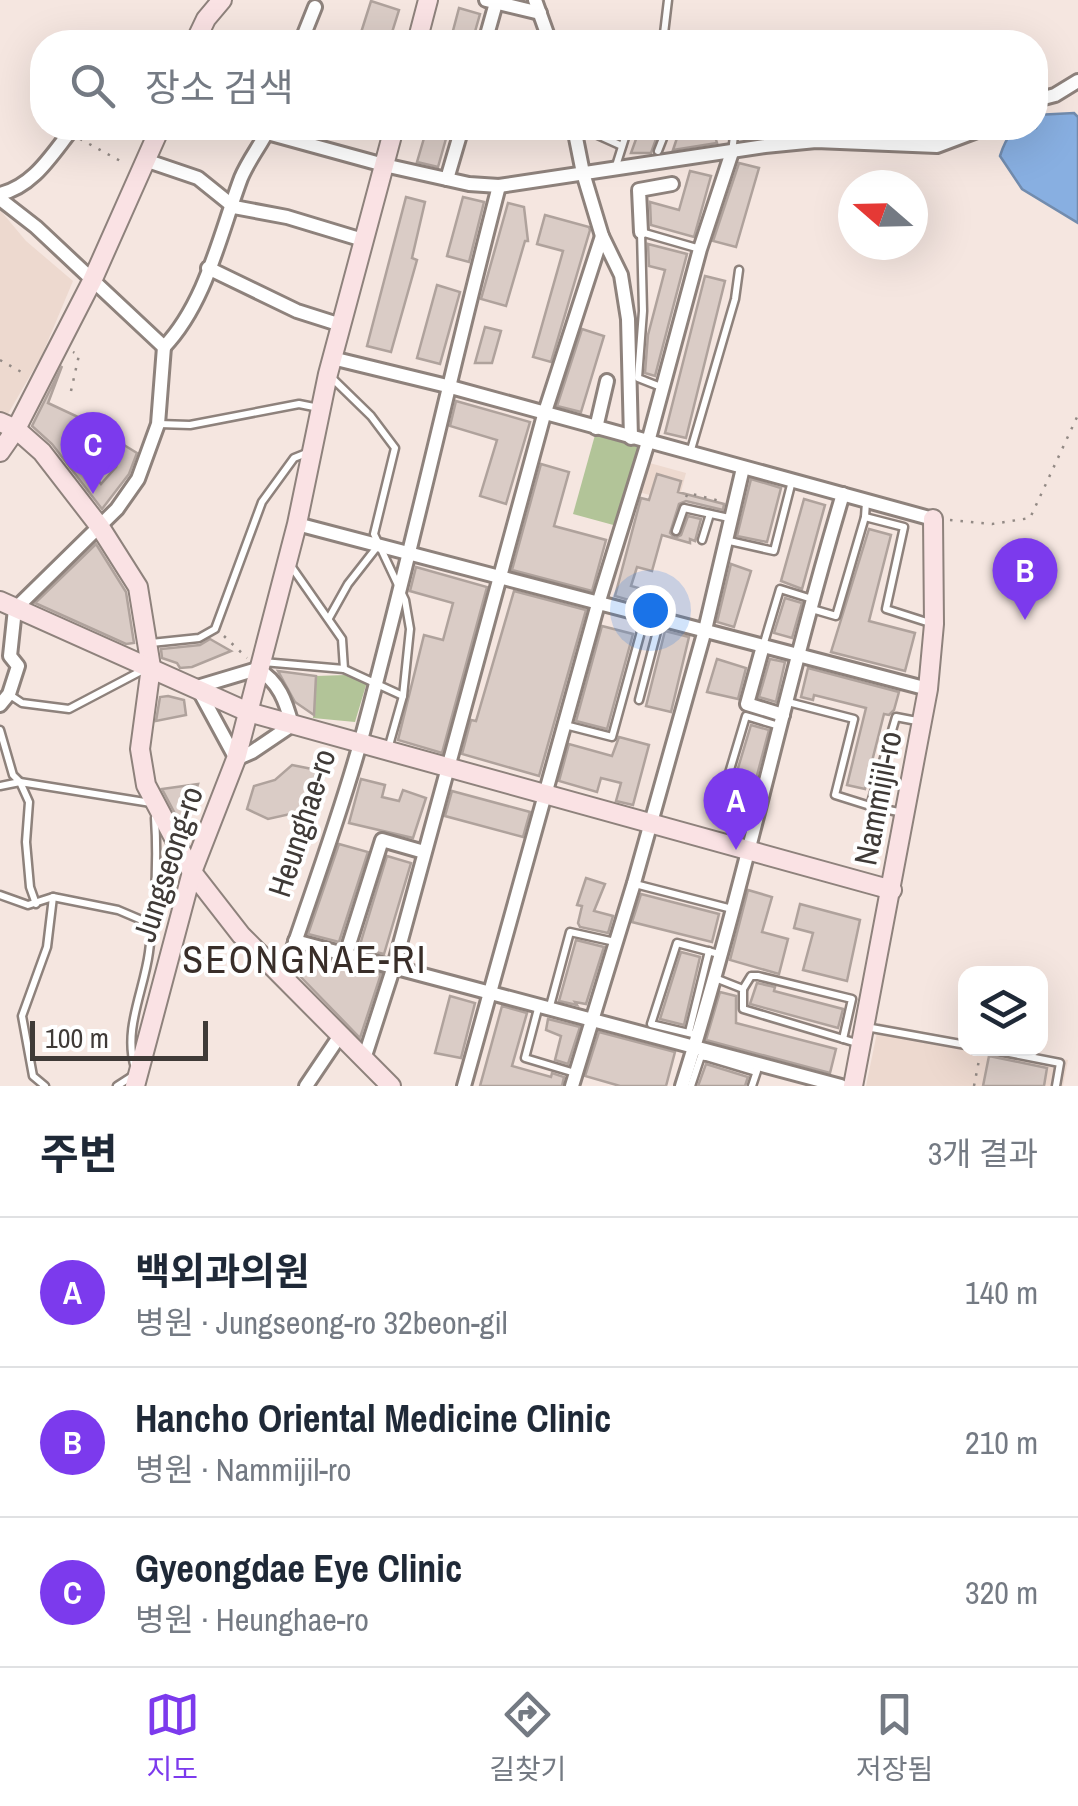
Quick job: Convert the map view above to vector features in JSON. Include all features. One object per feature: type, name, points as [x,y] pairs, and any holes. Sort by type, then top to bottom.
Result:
[{"type":"street","points":[[201,30],[222,0]]},
{"type":"street","points":[[420,30],[428,0]]},
{"type":"street","points":[[487,30],[491,1],[537,7]]},
{"type":"street","points":[[306,30],[315,7]]},
{"type":"street","points":[[1048,97],[1078,81]]},
{"type":"street","points":[[62,140],[30,180],[0,196],[164,347]]},
{"type":"street","points":[[0,452],[8,426],[39,382],[92,281],[154,140]]},
{"type":"street","points":[[8,605],[100,527],[138,479],[158,424],[164,347],[181,328],[234,208],[242,176],[262,140]]},
{"type":"street","points":[[298,140],[384,165],[498,186],[816,141],[938,146],[954,140]]},
{"type":"street","name":"Jungseong-ro","points":[[136,1080],[192,872],[236,758],[315,450],[330,366],[391,140]]},
{"type":"street","points":[[447,179],[458,140]]},
{"type":"street","points":[[576,140],[602,236],[621,275],[628,320],[631,438]]},
{"type":"street","points":[[464,1086],[598,604],[648,442],[700,249],[732,152]]},
{"type":"street","points":[[143,165],[198,178],[234,208],[288,216],[363,240]]},
{"type":"street","points":[[641,232],[640,190],[672,184]]},
{"type":"street","name":"Heunghae-ro","points":[[283,978],[360,743],[410,554],[447,386],[498,186]]},
{"type":"street","points":[[364,1058],[394,966],[544,415],[602,236]]},
{"type":"street","points":[[208,268],[296,311],[341,324]]},
{"type":"street","points":[[330,366],[447,386],[933,519]]},
{"type":"street","points":[[596,428],[607,381]]},
{"type":"street","name":"Heunghae-ro","points":[[8,426],[42,452],[100,527],[138,588],[151,666],[140,749],[146,784],[192,872],[241,935],[391,1086]]},
{"type":"street","points":[[574,1080],[705,630],[743,468]]},
{"type":"street","points":[[682,1086],[699,1044],[713,977],[714,952],[732,910],[810,604],[844,494]]},
{"type":"street","name":"Nammijil-ro","points":[[853,1086],[856,1037],[892,890],[928,689],[934,624],[933,519]]},
{"type":"street","points":[[297,524],[928,689]]},
{"type":"street","points":[[8,605],[248,712],[892,890]]},
{"type":"street","points":[[5,699],[18,666],[10,656],[8,605]]},
{"type":"street","points":[[762,646],[746,704],[783,714]]},
{"type":"street","points":[[197,687],[259,665],[284,696],[292,724]]},
{"type":"street","points":[[197,687],[236,758],[252,752],[292,724]]},
{"type":"street","points":[[346,954],[382,840],[424,852]]},
{"type":"street","points":[[295,941],[592,1021],[699,1044],[757,1068],[841,1086]]},
{"type":"street","points":[[306,1086],[338,1036]]},
{"type":"lane","points":[[664,30],[668,0]]},
{"type":"lane","points":[[609,140],[622,146]]},
{"type":"lane","points":[[616,170],[624,140]]},
{"type":"lane","points":[[658,150],[662,140]]},
{"type":"lane","points":[[732,152],[734,140]]},
{"type":"lane","points":[[661,387],[638,378],[644,311],[641,232],[700,249]]},
{"type":"lane","points":[[690,454],[735,299],[739,270]]},
{"type":"lane","points":[[330,366],[395,448],[374,534],[410,615],[410,629],[404,696],[388,751]]},
{"type":"lane","points":[[158,424],[190,426],[299,404],[320,408]]},
{"type":"lane","points":[[145,644],[199,638],[215,629],[262,502],[290,462],[315,450]]},
{"type":"lane","points":[[724,540],[774,551],[792,480]]},
{"type":"lane","points":[[762,646],[780,589],[836,616],[865,518],[866,501]]},
{"type":"lane","points":[[676,531],[684,508],[710,514],[731,512]]},
{"type":"lane","points":[[702,540],[710,514]]},
{"type":"lane","points":[[865,518],[904,527],[886,609],[934,624]]},
{"type":"lane","points":[[329,618],[348,584],[378,546]]},
{"type":"lane","points":[[286,561],[342,639],[344,669]]},
{"type":"lane","points":[[639,700],[653,617]]},
{"type":"lane","points":[[564,725],[612,736],[653,617]]},
{"type":"lane","points":[[259,665],[344,669],[404,696]]},
{"type":"lane","points":[[5,699],[69,709],[151,666]]},
{"type":"lane","points":[[763,793],[726,783],[746,716],[783,714],[854,719],[834,795],[906,814]]},
{"type":"lane","points":[[870,806],[896,717],[923,722]]},
{"type":"lane","points":[[0,730],[13,775],[29,802],[26,842],[30,888],[36,904]]},
{"type":"lane","points":[[0,786],[20,782],[154,804]]},
{"type":"lane","name":"Heunghae-ro","points":[[136,1080],[130,1050],[149,956],[158,847],[154,804]]},
{"type":"lane","points":[[634,884],[732,910]]},
{"type":"lane","points":[[0,895],[28,905],[52,897],[118,910],[152,924]]},
{"type":"lane","points":[[45,1086],[33,1076],[22,1016],[47,947],[52,897]]},
{"type":"lane","points":[[574,1080],[525,1058],[570,932],[616,942]]},
{"type":"lane","points":[[691,1086],[701,1056],[699,1044],[714,952],[676,942],[651,1024],[699,1044]]},
{"type":"lane","points":[[856,1037],[852,999],[758,976],[751,976],[744,989],[743,1009],[856,1037],[958,1044]]},
{"type":"lane","points":[[713,977],[744,989]]},
{"type":"lane","points":[[1024,1056],[1060,1063],[1056,1086]]},
{"type":"lane","points":[[752,1086],[757,1068]]},
{"type":"lane","points":[[117,1086],[136,1080]]},
{"type":"path","points":[[86,140],[120,162],[143,165]]},
{"type":"path","points":[[59,343],[79,355],[71,391]]},
{"type":"path","points":[[0,360],[39,382]]},
{"type":"path","points":[[933,519],[992,524],[1030,518],[1078,414]]},
{"type":"path","points":[[684,508],[688,493],[731,512]]},
{"type":"path","points":[[215,629],[259,665]]},
{"type":"path","points":[[974,1086],[980,1056]]},
{"type":"shaded area","points":[[0,210],[26,241],[73,281],[42,355],[5,419],[0,416]]},
{"type":"shaded area","points":[[646,462],[686,473],[678,503],[639,492]]},
{"type":"shaded area","points":[[879,1023],[958,1039],[958,1056],[1047,1056],[1068,1060],[1063,1086],[866,1086]]},
{"type":"green space","points":[[595,435],[638,447],[617,526],[573,514]]},
{"type":"green space","points":[[345,675],[367,682],[355,722],[313,718],[316,676]]},
{"type":"water","points":[[1074,113],[1078,117],[1078,223],[1022,189],[1000,156],[1007,140],[1048,140],[1048,114]]},
{"type":"building","points":[[371,1],[399,10],[393,30],[362,30]]},
{"type":"building","points":[[459,8],[480,14],[475,30],[453,30]]},
{"type":"building","points":[[423,140],[446,140],[438,167],[417,162]]},
{"type":"building","points":[[636,140],[656,140],[651,153],[631,153]]},
{"type":"building","points":[[676,140],[717,143],[673,150]]},
{"type":"building","points":[[739,163],[759,168],[736,247],[713,241]]},
{"type":"building","points":[[690,171],[711,176],[694,237],[651,225],[650,202],[679,210]]},
{"type":"building","points":[[406,197],[425,202],[412,258],[417,260],[391,352],[367,346]]},
{"type":"building","points":[[463,197],[484,202],[469,262],[447,256]]},
{"type":"building","points":[[508,203],[524,207],[528,241],[506,306],[481,299]]},
{"type":"building","points":[[545,215],[590,230],[551,362],[533,357],[563,251],[537,244]]},
{"type":"building","points":[[648,244],[687,254],[655,376],[645,373],[648,335],[665,270],[649,266]]},
{"type":"building","points":[[705,276],[725,281],[686,438],[665,433]]},
{"type":"building","points":[[437,285],[460,292],[440,364],[417,358]]},
{"type":"building","points":[[485,327],[501,331],[492,363],[475,363]]},
{"type":"building","points":[[582,329],[604,336],[581,412],[557,406]]},
{"type":"building","points":[[62,366],[48,403],[80,418],[104,419],[98,444],[82,459],[101,484],[116,467],[124,445],[137,453],[129,474],[102,509],[52,444],[32,426]]},
{"type":"building","points":[[456,401],[530,422],[506,504],[480,496],[497,440],[450,426]]},
{"type":"building","points":[[541,464],[569,472],[554,526],[606,540],[592,591],[512,570]]},
{"type":"building","points":[[657,474],[681,481],[678,492],[724,504],[723,510],[686,501],[679,504],[670,533],[675,538],[681,535],[688,516],[701,519],[695,541],[690,539],[690,543],[662,535],[652,571],[637,567],[631,586],[653,592],[649,606],[615,596],[641,498],[649,500]]},
{"type":"building","points":[[751,479],[781,488],[767,542],[737,536]]},
{"type":"building","points":[[804,499],[825,505],[802,589],[781,581]]},
{"type":"building","points":[[869,529],[891,535],[869,621],[915,633],[905,671],[831,652]]},
{"type":"building","points":[[96,544],[126,592],[134,643],[126,644],[35,603]]},
{"type":"building","points":[[731,564],[751,571],[734,627],[717,622]]},
{"type":"building","points":[[416,567],[487,587],[442,753],[398,740],[424,635],[443,640],[453,603],[410,591]]},
{"type":"building","points":[[514,591],[586,610],[539,776],[462,754],[471,720],[476,721]]},
{"type":"building","points":[[785,598],[802,603],[792,638],[774,633]]},
{"type":"building","points":[[602,626],[633,634],[607,729],[576,721]]},
{"type":"building","points":[[665,631],[689,637],[671,712],[646,706]]},
{"type":"building","points":[[210,639],[231,651],[192,667],[180,668],[162,658],[161,649],[200,645]]},
{"type":"building","points":[[717,659],[746,668],[738,699],[707,692]]},
{"type":"building","points":[[770,659],[785,662],[776,702],[759,697]]},
{"type":"building","points":[[808,668],[899,692],[894,710],[884,714],[865,789],[847,785],[866,708],[814,695],[813,700],[801,697]]},
{"type":"building","points":[[278,671],[316,676],[314,715],[295,702]]},
{"type":"building","points":[[160,697],[184,700],[186,715],[156,721]]},
{"type":"building","points":[[751,725],[769,730],[755,783],[735,778]]},
{"type":"building","points":[[619,737],[649,745],[633,805],[616,801],[621,783],[601,778],[597,792],[559,781],[569,744],[612,756]]},
{"type":"building","points":[[292,765],[317,770],[304,811],[268,819],[247,809],[254,786],[275,780]]},
{"type":"building","points":[[361,779],[385,785],[382,797],[399,801],[403,790],[426,798],[413,838],[349,823]]},
{"type":"building","points":[[198,784],[185,824],[181,825],[162,789]]},
{"type":"building","points":[[452,791],[530,812],[523,837],[445,816]]},
{"type":"building","points":[[339,844],[368,852],[339,942],[308,934]]},
{"type":"building","points":[[387,856],[411,863],[384,954],[359,948]]},
{"type":"building","points":[[586,878],[605,884],[594,911],[613,916],[608,933],[580,927],[578,923],[582,906],[577,905]]},
{"type":"building","points":[[748,890],[772,897],[762,932],[788,939],[779,974],[730,960]]},
{"type":"building","points":[[641,894],[719,914],[712,942],[632,922]]},
{"type":"building","points":[[800,904],[860,920],[847,981],[803,970],[813,933],[794,928]]},
{"type":"building","points":[[576,940],[604,947],[586,1004],[575,1002],[577,1005],[559,1001]]},
{"type":"building","points":[[681,952],[700,957],[684,1025],[660,1019]]},
{"type":"building","points":[[302,953],[381,974],[360,1038],[296,972]]},
{"type":"building","points":[[757,983],[843,1009],[838,1028],[750,1004]]},
{"type":"building","points":[[720,992],[736,996],[736,1023],[836,1049],[830,1073],[706,1040]]},
{"type":"building","points":[[450,996],[475,1003],[461,1058],[435,1053]]},
{"type":"building","points":[[502,1006],[527,1013],[512,1066],[564,1077],[562,1086],[480,1086]]},
{"type":"building","points":[[548,1019],[580,1027],[568,1064],[555,1060],[561,1036],[546,1030]]},
{"type":"building","points":[[599,1032],[675,1052],[666,1086],[620,1086],[585,1076]]},
{"type":"building","points":[[989,1056],[1047,1068],[1044,1086],[983,1086]]},
{"type":"building","points":[[706,1064],[748,1077],[745,1086],[698,1086]]},
{"type":"place","name":"Gyeongdae Eye Clinic","points":[[93,494]]},
{"type":"place","name":"Hancho Oriental Medicine Clinic","points":[[1025,620]]},
{"type":"place","name":"백외과의원","points":[[736,850]]},
{"type":"district","name":"SEONGNAE-RI","points":[[305,960]]}]
